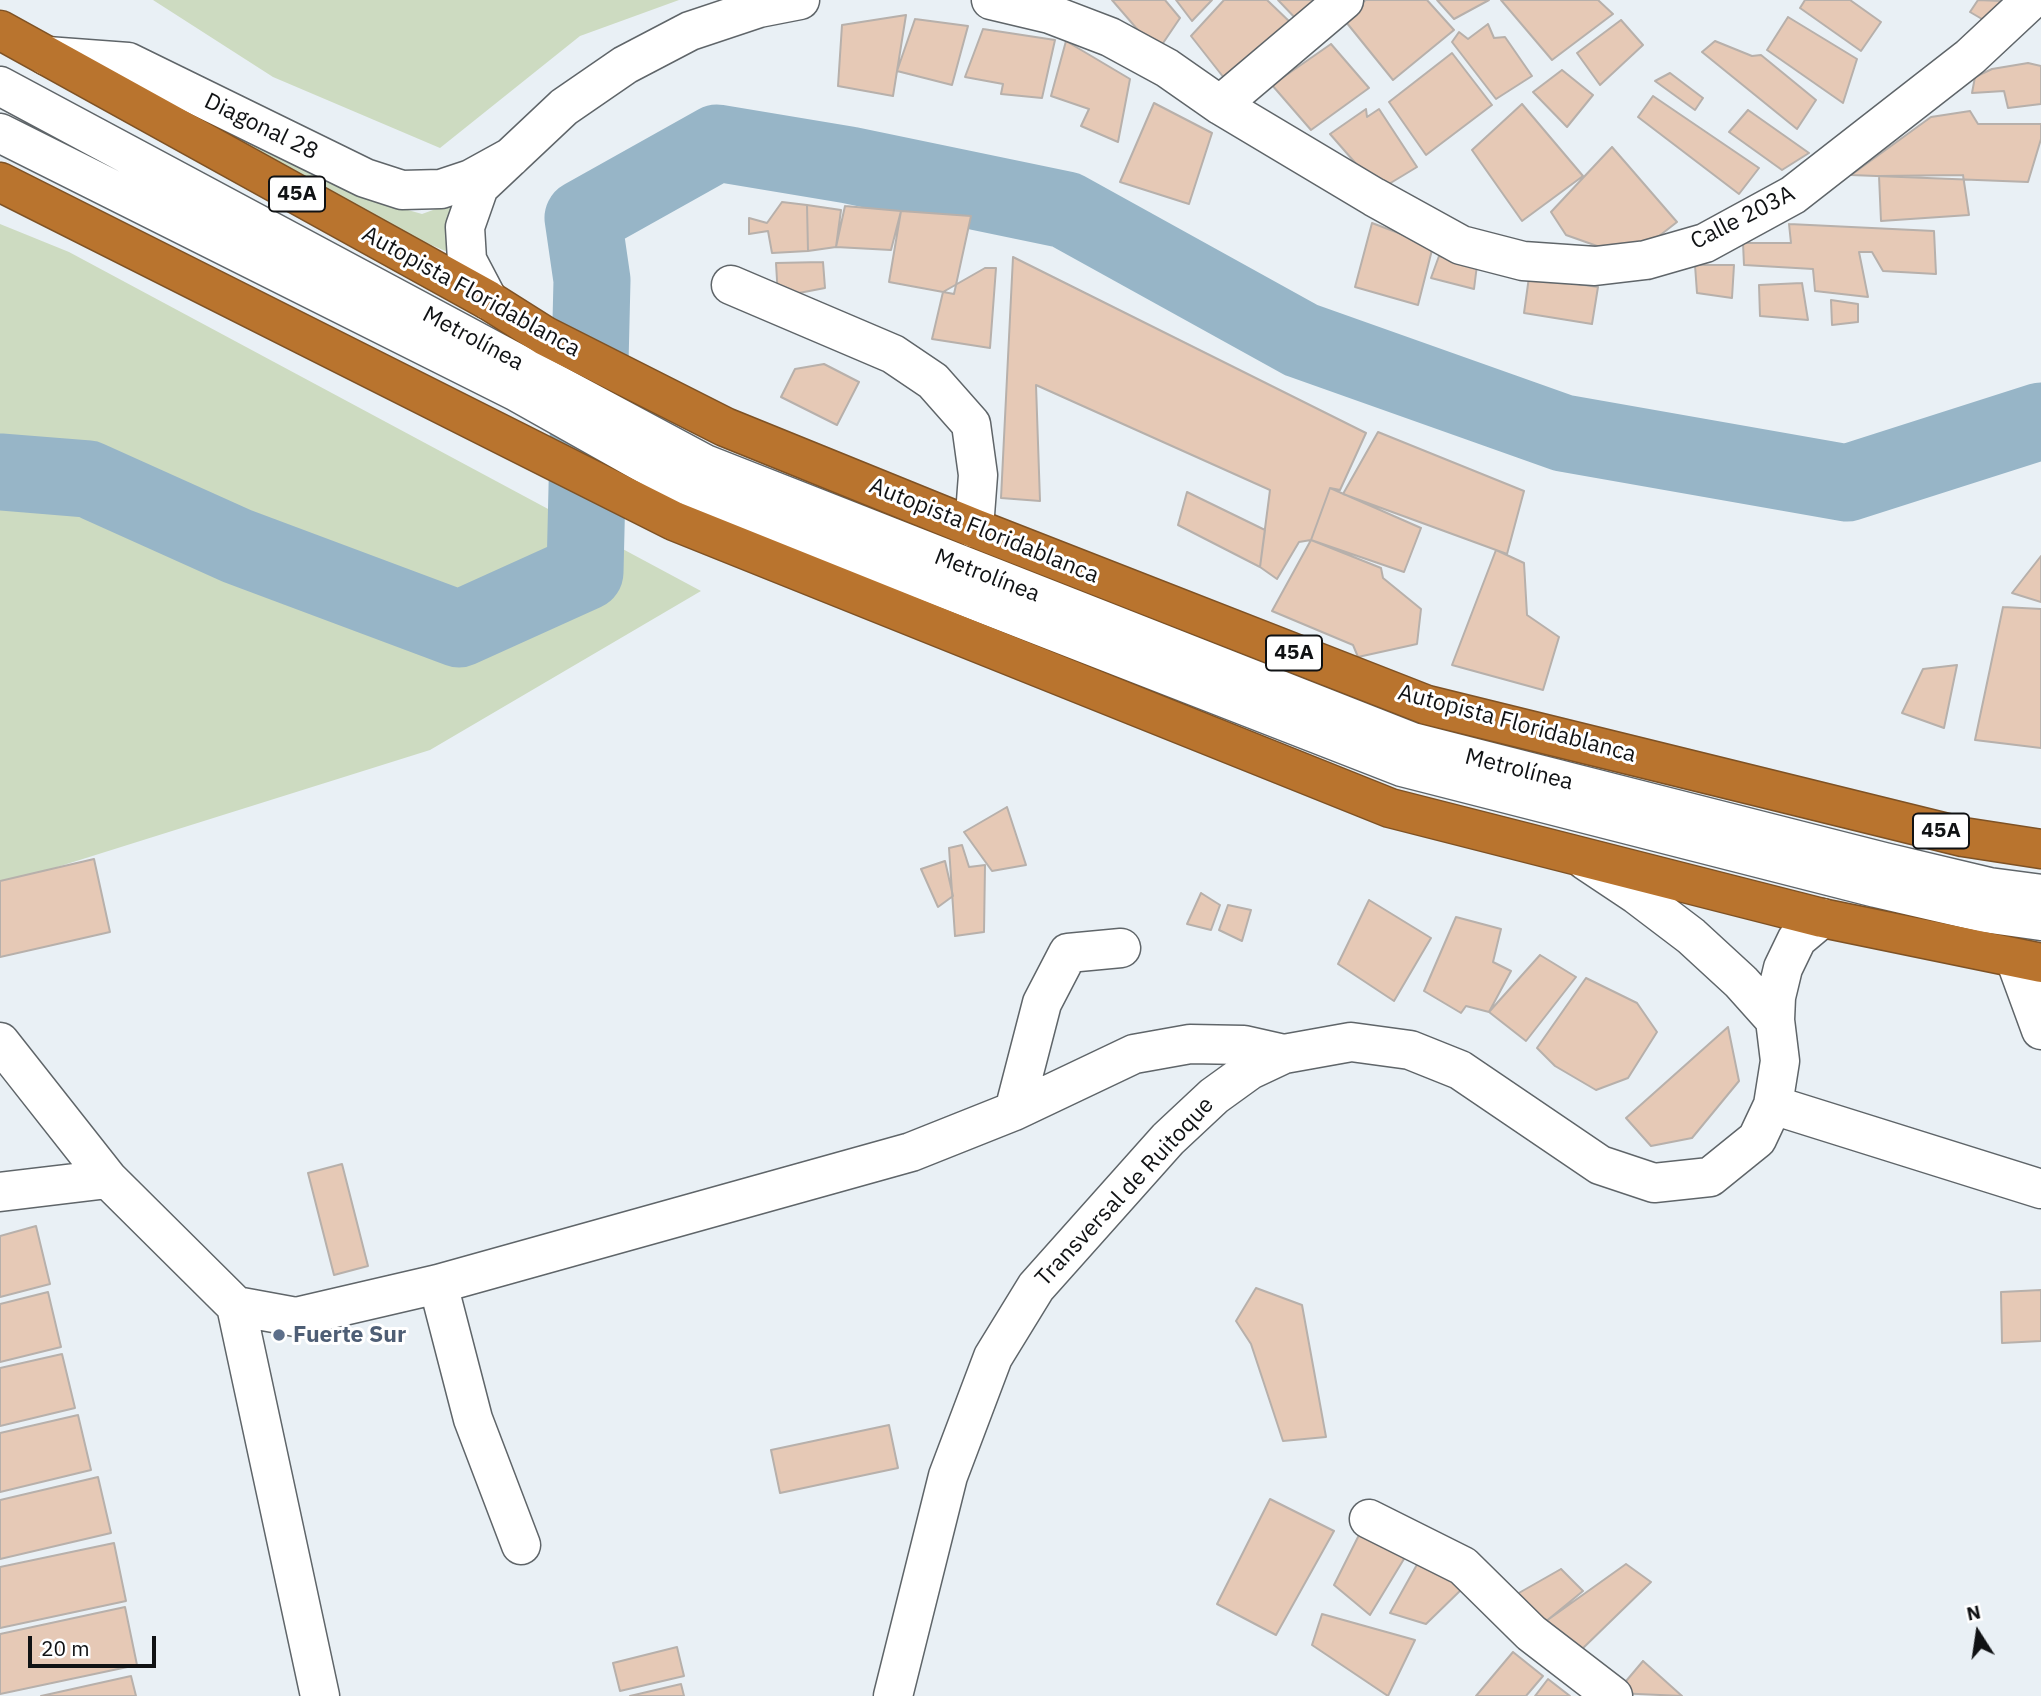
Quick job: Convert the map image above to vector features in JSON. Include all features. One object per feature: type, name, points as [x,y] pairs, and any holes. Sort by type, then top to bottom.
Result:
[{"type":"highway","name":"Autopista Floridablanca","points":[[0,30],[488,300],[529,365],[725,427],[974,528],[1427,705],[1963,837],[2041,849]]},
{"type":"highway","points":[[0,182],[496,430],[690,492],[1390,808],[1822,918],[2028,961]]},
{"type":"street","name":"Diagonal 28","points":[[488,300],[467,260],[466,227],[479,187],[564,107],[625,65],[690,31],[760,8],[800,0]]},
{"type":"street","points":[[991,0],[1058,7],[1156,61],[1220,105],[1344,0]]},
{"type":"street","name":"Calle 203A","points":[[1220,105],[1374,197],[1461,245],[1523,261],[1595,266],[1646,260],[1705,243],[1793,195],[1970,57],[2031,0]]},
{"type":"street","name":"Diagonal 28","points":[[47,56],[128,62],[365,178],[402,190],[441,189],[471,179],[511,158]]},
{"type":"street","name":"Metrolínea","points":[[0,86],[529,365],[690,492],[1402,767],[1876,888],[1984,913],[2041,921]]},
{"type":"street","name":"Metrolínea","points":[[0,133],[529,365]]},
{"type":"street","points":[[731,285],[892,354],[933,381],[971,424],[978,475],[974,528]]},
{"type":"street","name":"Metrolínea","points":[[690,492],[1412,742],[1884,862],[1989,887],[2041,894]]},
{"type":"street","points":[[1581,858],[1637,895],[1691,936],[1741,982],[1775,1020]]},
{"type":"street","name":"Transversal de Ruitoque","points":[[893,1696],[948,1476],[993,1357],[1035,1287],[1168,1139],[1214,1096],[1250,1070],[1284,1054],[1351,1042],[1410,1050],[1460,1070],[1600,1164],[1654,1183],[1710,1177],[1757,1139],[1773,1105],[1780,1061],[1775,1020],[1783,968],[1797,939],[1822,918]]},
{"type":"street","points":[[1014,1111],[1042,1003],[1068,953],[1121,948]]},
{"type":"street","points":[[2028,961],[2041,1030]]},
{"type":"street","points":[[0,1042],[108,1180],[236,1307],[320,1696]]},
{"type":"street","points":[[236,1307],[296,1317],[438,1284],[911,1152],[1014,1111],[1135,1054],[1191,1044],[1244,1045],[1284,1054]]},
{"type":"street","points":[[1773,1105],[2041,1189]]},
{"type":"street","points":[[0,1192],[108,1180]]},
{"type":"street","points":[[438,1284],[473,1419],[520,1545]]},
{"type":"street","points":[[1369,1518],[1463,1566],[1531,1633],[1613,1696]]},
{"type":"green space","points":[[153,0],[679,0],[580,36],[440,148],[273,77]]},
{"type":"green space","points":[[230,134],[366,198],[422,214],[455,202],[450,253],[408,235]]},
{"type":"green space","points":[[0,224],[69,252],[701,591],[430,750],[0,885]]},
{"type":"building","points":[[1112,0],[1165,0],[1180,18],[1157,52]]},
{"type":"building","points":[[1176,0],[1212,0],[1192,21]]},
{"type":"building","points":[[1224,0],[1267,0],[1291,23],[1228,83],[1191,36]]},
{"type":"building","points":[[1278,0],[1317,0],[1299,22]]},
{"type":"building","points":[[1366,0],[1427,0],[1454,30],[1393,80],[1342,17]]},
{"type":"building","points":[[1437,0],[1489,0],[1454,19]]},
{"type":"building","points":[[1501,0],[1598,0],[1613,14],[1552,60]]},
{"type":"building","points":[[1805,0],[1850,0],[1881,22],[1861,51],[1800,8]]},
{"type":"building","points":[[1978,0],[2001,1],[1987,22],[1970,12]]},
{"type":"building","points":[[906,15],[893,96],[838,86],[842,25]]},
{"type":"building","points":[[1788,17],[1857,59],[1843,103],[1767,50]]},
{"type":"building","points":[[915,19],[968,26],[952,85],[897,71]]},
{"type":"building","points":[[1621,20],[1643,45],[1600,85],[1577,53]]},
{"type":"building","points":[[1488,24],[1494,38],[1505,37],[1532,76],[1496,99],[1452,42],[1459,32],[1468,39]]},
{"type":"building","points":[[983,29],[1055,40],[1042,98],[1001,94],[1003,84],[965,77]]},
{"type":"building","points":[[1066,41],[1130,79],[1118,142],[1081,126],[1089,109],[1051,96]]},
{"type":"building","points":[[1715,41],[1752,56],[1761,55],[1816,100],[1797,129],[1702,52]]},
{"type":"building","points":[[1331,44],[1369,88],[1311,130],[1272,85]]},
{"type":"building","points":[[1452,53],[1492,105],[1426,155],[1389,102]]},
{"type":"building","points":[[2028,63],[2041,66],[2041,104],[2008,108],[2004,91],[1972,93],[1975,77],[1992,69]]},
{"type":"building","points":[[1562,70],[1593,95],[1567,127],[1533,92]]},
{"type":"building","points":[[1670,73],[1703,98],[1695,110],[1655,81]]},
{"type":"building","points":[[1653,96],[1759,168],[1739,194],[1638,117]]},
{"type":"building","points":[[1154,103],[1212,133],[1189,204],[1120,182]]},
{"type":"building","points":[[1522,104],[1583,176],[1522,221],[1472,150]]},
{"type":"building","points":[[1366,109],[1367,117],[1379,109],[1417,167],[1379,190],[1330,134]]},
{"type":"building","points":[[1748,110],[1809,153],[1782,170],[1729,132]]},
{"type":"building","points":[[1970,111],[1978,124],[2041,124],[2041,139],[2028,182],[1851,175],[1931,117]]},
{"type":"building","points":[[1612,147],[1677,222],[1631,258],[1566,235],[1551,212]]},
{"type":"building","points":[[1963,175],[1969,215],[1881,221],[1879,176]]},
{"type":"building","points":[[782,202],[807,205],[808,251],[772,253],[768,231],[749,234],[749,218],[767,223]]},
{"type":"building","points":[[807,205],[841,210],[836,247],[808,251]]},
{"type":"building","points":[[845,206],[901,211],[891,250],[836,247]]},
{"type":"building","points":[[901,211],[971,216],[954,294],[889,282]]},
{"type":"building","points":[[1372,223],[1433,246],[1418,305],[1355,287]]},
{"type":"building","points":[[1789,224],[1934,231],[1936,274],[1883,271],[1872,252],[1859,252],[1868,297],[1815,291],[1813,269],[1744,265],[1743,243],[1791,243]]},
{"type":"building","points":[[1439,256],[1477,265],[1474,289],[1431,278]]},
{"type":"building","points":[[1013,257],[1366,433],[1340,490],[1330,488],[1311,540],[1299,542],[1277,579],[1260,567],[1270,490],[1036,385],[1040,501],[1001,498]]},
{"type":"building","points":[[823,262],[825,288],[778,297],[776,263]]},
{"type":"building","points":[[1695,265],[1734,265],[1732,298],[1697,293]]},
{"type":"building","points":[[985,268],[996,268],[990,348],[932,339],[943,292]]},
{"type":"building","points":[[1529,277],[1598,287],[1592,324],[1524,313]]},
{"type":"building","points":[[1802,283],[1808,320],[1760,316],[1759,285]]},
{"type":"building","points":[[1831,300],[1858,304],[1858,322],[1832,325]]},
{"type":"building","points":[[824,364],[859,382],[837,425],[781,397],[795,369]]},
{"type":"building","points":[[1378,432],[1524,491],[1507,554],[1343,494]]},
{"type":"building","points":[[1330,488],[1421,528],[1404,572],[1311,540]]},
{"type":"building","points":[[1187,492],[1265,530],[1260,567],[1178,525]]},
{"type":"building","points":[[1311,540],[1381,568],[1383,578],[1421,609],[1417,644],[1358,657],[1353,645],[1272,611]]},
{"type":"building","points":[[1496,550],[1524,563],[1527,615],[1559,637],[1543,690],[1452,665]]},
{"type":"building","points":[[2041,556],[2041,602],[2012,593]]},
{"type":"building","points":[[2003,607],[2041,609],[2041,748],[1975,740]]},
{"type":"building","points":[[1957,665],[1944,728],[1902,713],[1923,669]]},
{"type":"building","points":[[1007,807],[1026,865],[992,871],[964,832]]},
{"type":"building","points":[[962,845],[969,867],[985,865],[984,932],[955,936],[949,848]]},
{"type":"building","points":[[94,859],[110,932],[0,957],[0,881]]},
{"type":"building","points":[[945,861],[953,896],[938,907],[921,869]]},
{"type":"building","points":[[1201,893],[1220,905],[1211,930],[1187,924]]},
{"type":"building","points":[[1369,900],[1431,938],[1394,1001],[1338,964]]},
{"type":"building","points":[[1228,905],[1251,910],[1242,941],[1219,930]]},
{"type":"building","points":[[1456,917],[1501,929],[1493,962],[1511,971],[1489,1012],[1466,1006],[1461,1013],[1424,991]]},
{"type":"building","points":[[1540,955],[1576,977],[1526,1041],[1489,1012]]},
{"type":"building","points":[[1586,978],[1637,1003],[1657,1032],[1628,1078],[1596,1090],[1555,1066],[1537,1048]]},
{"type":"building","points":[[1728,1027],[1739,1081],[1692,1138],[1651,1146],[1626,1118]]},
{"type":"building","points":[[342,1164],[368,1266],[334,1275],[308,1173]]},
{"type":"building","points":[[36,1226],[50,1284],[0,1297],[0,1236]]},
{"type":"building","points":[[1256,1288],[1302,1305],[1326,1437],[1283,1441],[1251,1344],[1236,1321]]},
{"type":"building","points":[[2041,1290],[2041,1341],[2002,1343],[2001,1292]]},
{"type":"building","points":[[48,1292],[61,1347],[0,1362],[0,1304]]},
{"type":"building","points":[[62,1354],[75,1408],[0,1426],[0,1368]]},
{"type":"building","points":[[78,1415],[91,1470],[0,1492],[0,1433]]},
{"type":"building","points":[[889,1425],[898,1468],[780,1493],[771,1450]]},
{"type":"building","points":[[98,1477],[111,1533],[0,1559],[0,1500]]},
{"type":"building","points":[[1270,1499],[1334,1531],[1276,1635],[1217,1604]]},
{"type":"building","points":[[1363,1527],[1410,1549],[1370,1615],[1334,1585]]},
{"type":"building","points":[[114,1543],[126,1601],[0,1628],[0,1567]]},
{"type":"building","points":[[1419,1561],[1465,1586],[1426,1624],[1390,1613]]},
{"type":"building","points":[[1626,1564],[1651,1582],[1578,1653],[1542,1624]]},
{"type":"building","points":[[1561,1569],[1583,1591],[1533,1632],[1503,1602]]},
{"type":"building","points":[[125,1607],[137,1665],[0,1694],[0,1634]]},
{"type":"building","points":[[1322,1614],[1415,1640],[1388,1696],[1312,1645]]},
{"type":"building","points":[[677,1647],[684,1676],[620,1691],[613,1663]]},
{"type":"building","points":[[1513,1652],[1543,1676],[1526,1696],[1476,1696]]},
{"type":"building","points":[[1643,1661],[1682,1696],[1616,1693]]},
{"type":"building","points":[[131,1676],[136,1696],[41,1696]]},
{"type":"building","points":[[1548,1679],[1570,1696],[1535,1696]]},
{"type":"building","points":[[681,1684],[684,1696],[630,1696]]},
{"type":"waterway","points":[[0,472],[88,479],[237,546],[459,629],[585,572],[592,280],[583,218],[717,143],[849,165],[1066,210],[1301,340],[1563,433],[1847,483],[2041,421]]},
{"type":"place","name":"Fuerte Sur","points":[[279,1335]]}]
